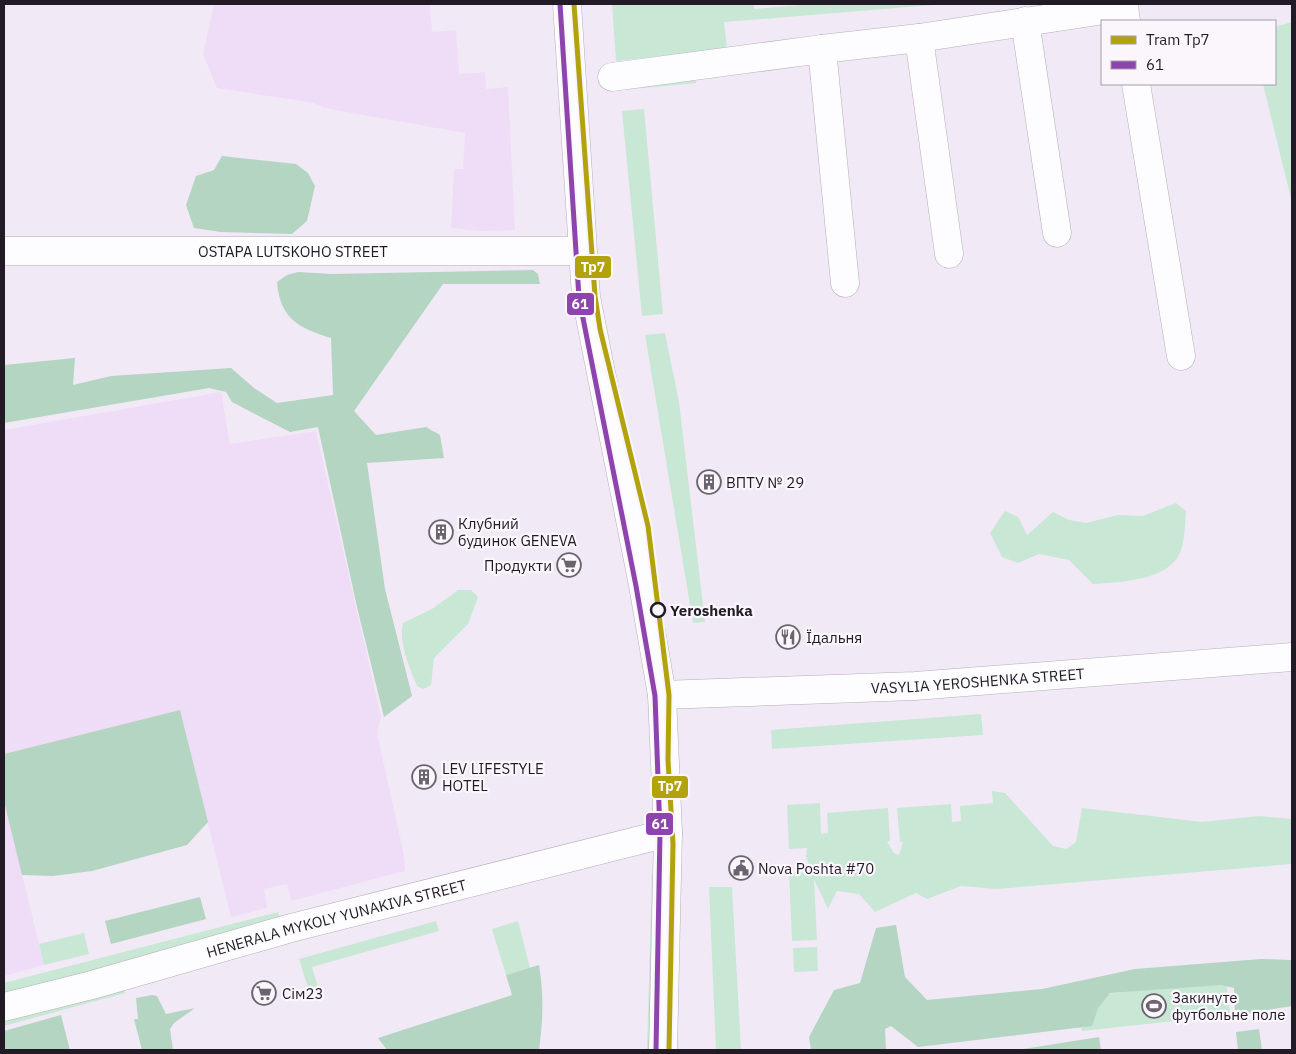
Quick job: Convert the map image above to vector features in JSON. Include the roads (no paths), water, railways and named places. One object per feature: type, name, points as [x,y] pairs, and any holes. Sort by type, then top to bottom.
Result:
[{"type":"street","points":[[567,4],[582,251],[590,321],[643,585],[662,695],[668,833],[663,1050]]},
{"type":"street","points":[[612,76],[919,38],[1025,21],[1124,11]]},
{"type":"street","points":[[1025,21],[1057,233]]},
{"type":"street","points":[[919,38],[948,254]]},
{"type":"street","points":[[822,49],[845,283]]},
{"type":"street","points":[[1136,85],[1181,356]]},
{"type":"street","name":"OSTAPA LUTSKOHO STREET","points":[[4,251],[582,251]]},
{"type":"street","name":"VASYLIA YEROSHENKA STREET","points":[[662,695],[915,686],[1292,657]]},
{"type":"street","name":"HENERALA MYKOLY YUNAKIVA STREET","points":[[4,1007],[92,985],[291,928],[668,833]]},
{"type":"tram line","name":"Тр7","points":[[574,4],[595,296],[600,329],[648,526],[669,695],[668,760],[673,844],[669,1050]]},
{"type":"place","name":"ВПТУ № 29","points":[[709,482]]},
{"type":"place","name":"Клубний будинок GENEVA","points":[[441,532]]},
{"type":"place","name":"Продукти","points":[[569,565]]},
{"type":"place","name":"Yeroshenka","points":[[658,610]]},
{"type":"place","name":"Їдальня","points":[[788,637]]},
{"type":"place","name":"LEV LIFESTYLE HOTEL","points":[[424,777]]},
{"type":"place","name":"Nova Poshta #70","points":[[741,868]]},
{"type":"place","name":"Сім23","points":[[264,993]]},
{"type":"place","name":"Закинуте футбольне поле","points":[[1154,1006]]}]
